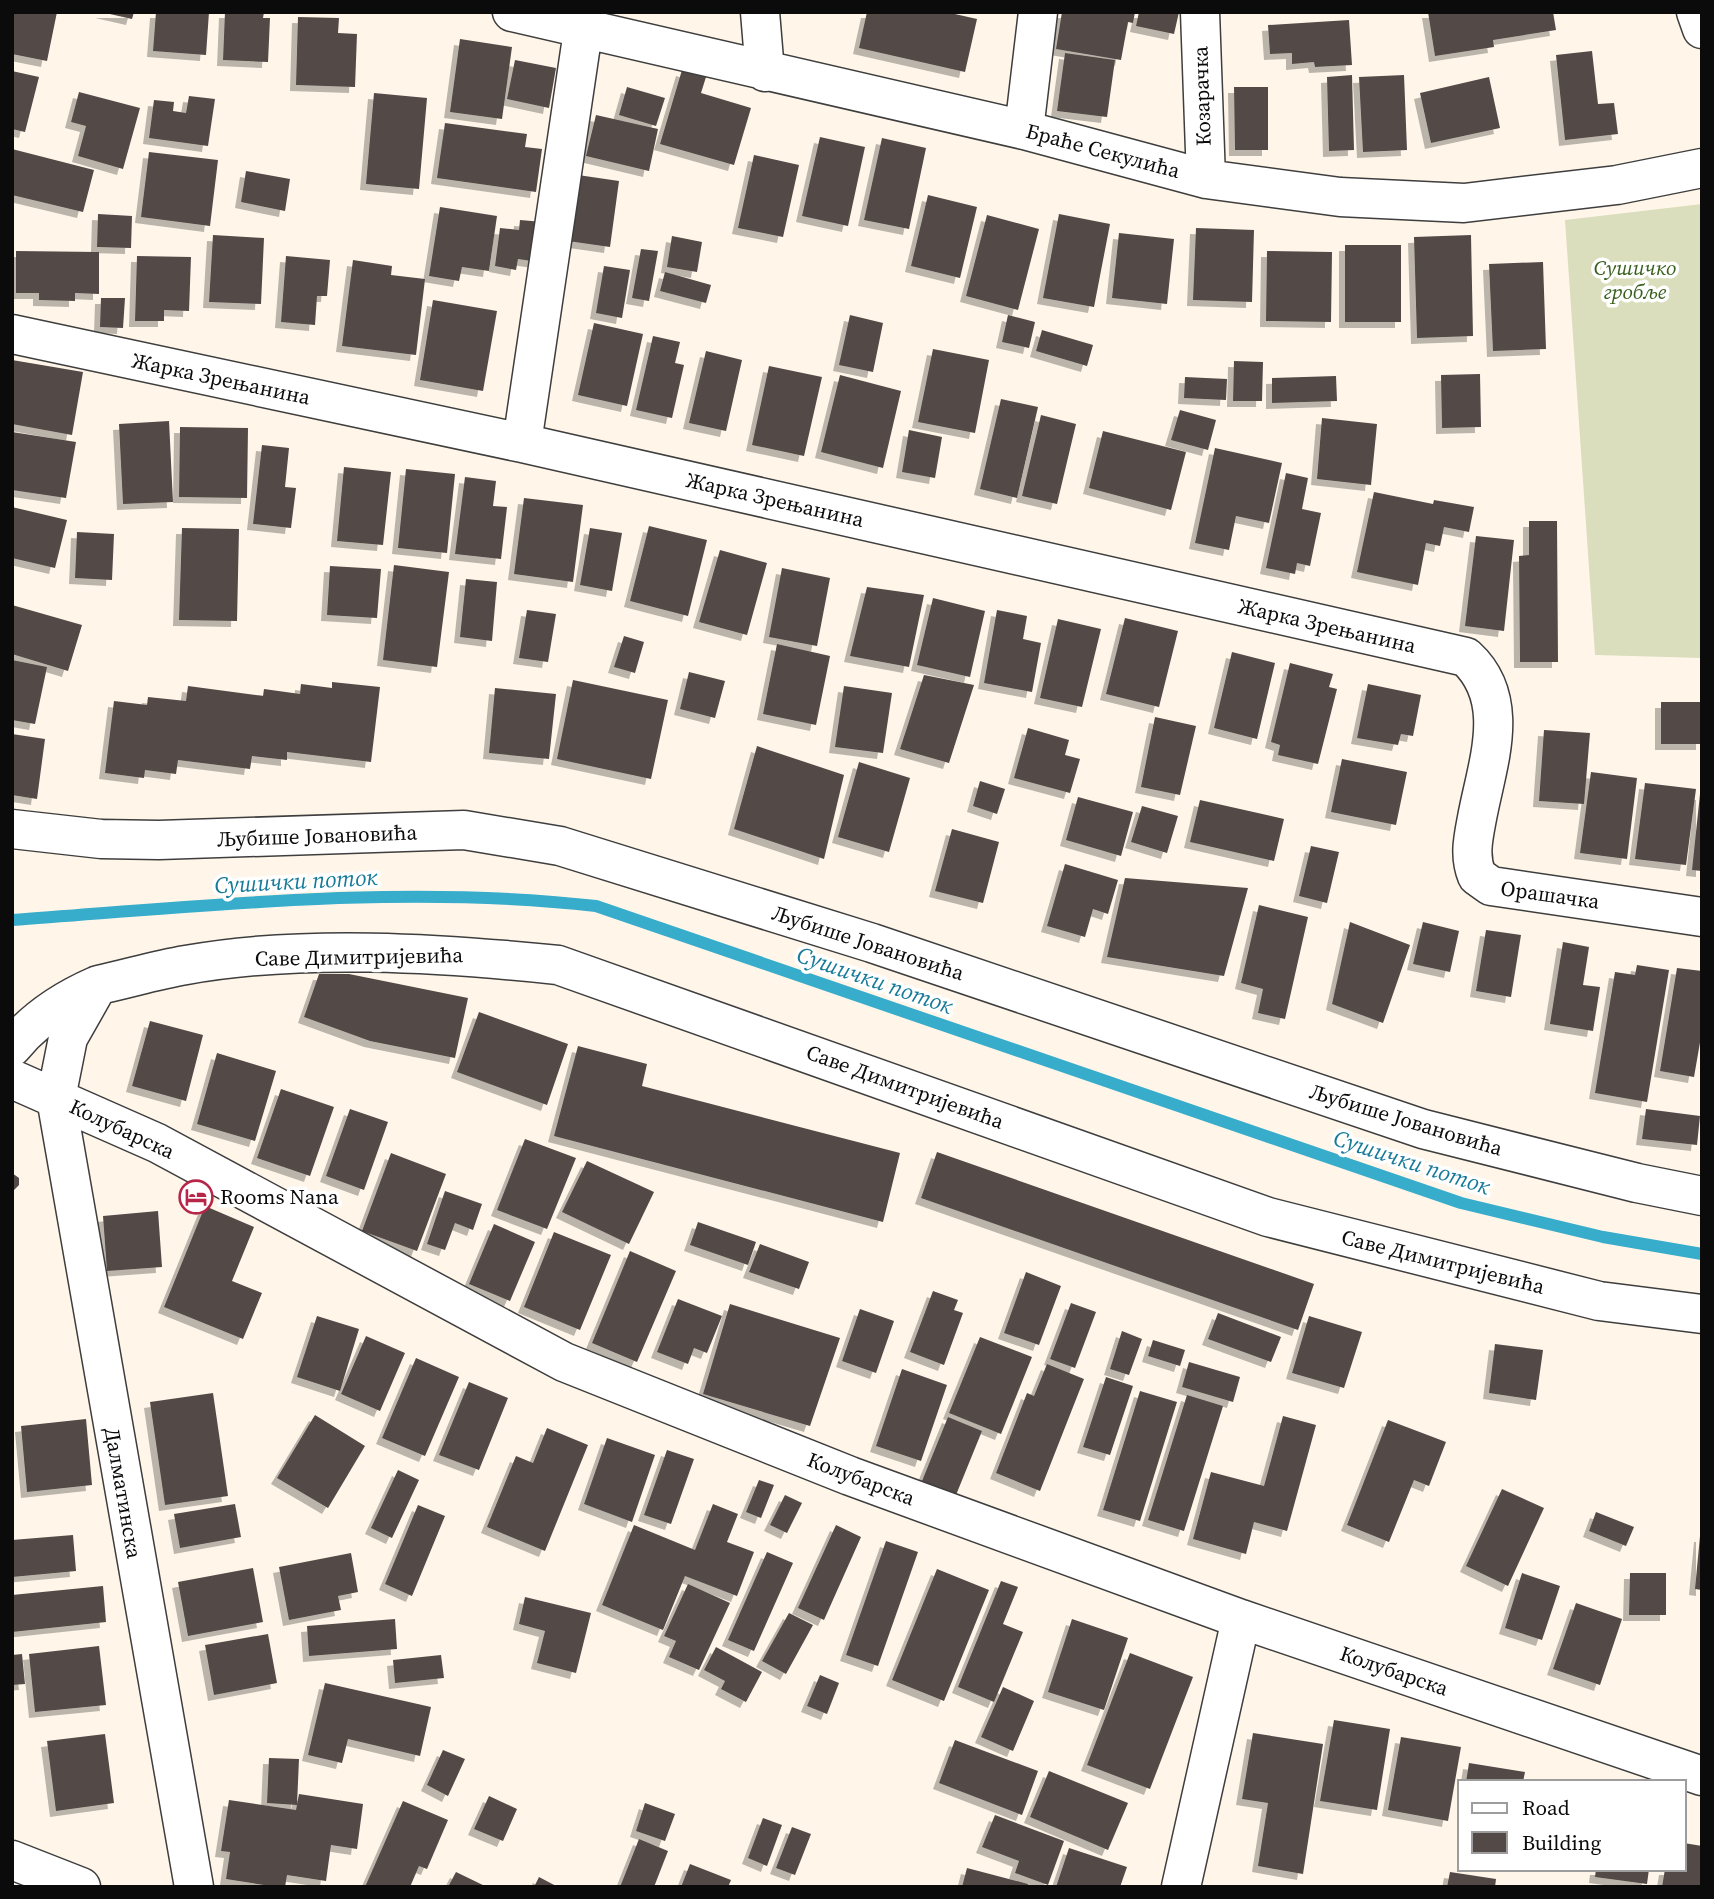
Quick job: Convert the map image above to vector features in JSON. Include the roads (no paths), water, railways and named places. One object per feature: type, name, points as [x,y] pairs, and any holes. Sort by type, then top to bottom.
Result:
[{"type":"street","name":"Браће Секулића","points":[[512,12],[583,31],[1024,130],[1206,179],[1340,197],[1464,203],[1617,185],[1702,168]]},
{"type":"street","points":[[760,12],[765,72]]},
{"type":"street","points":[[1024,130],[1038,12]]},
{"type":"street","name":"Козарачка","points":[[1200,12],[1206,179]]},
{"type":"street","points":[[1696,12],[1702,29]]},
{"type":"street","points":[[522,443],[583,31]]},
{"type":"street","name":"Жарка Зрењанина","points":[[12,334],[522,443],[1466,657],[1479,669],[1488,685],[1495,719]]},
{"type":"street","name":"Орашачка","points":[[1495,719],[1471,852],[1477,876],[1483,882],[1491,886],[1702,917]]},
{"type":"street","name":"Љубише Јовановића","points":[[12,829],[101,839],[159,841],[464,830],[560,846],[872,943],[1423,1129],[1637,1183],[1702,1196]]},
{"type":"street","name":"Саве Димитријевића","points":[[12,1047],[28,1027],[78,994],[98,985],[186,965],[307,955],[446,953],[558,965],[1268,1217],[1599,1301],[1702,1314]]},
{"type":"street","points":[[12,1079],[56,1098],[68,1038],[98,985]]},
{"type":"street","name":"Колубарска","points":[[56,1098],[158,1143],[564,1362],[850,1476],[1241,1619],[1702,1776]]},
{"type":"street","name":"Далматинска","points":[[56,1098],[194,1887]]},
{"type":"street","points":[[1181,1887],[1241,1619]]},
{"type":"street","points":[[12,1860],[81,1887]]},
{"type":"waterway","name":"Сушички поток","points":[[12,920],[231,904],[377,897],[450,897],[596,906],[1461,1203],[1603,1237],[1702,1254]]},
{"type":"place","name":"Rooms Nana","points":[[196,1197]]},
{"type":"park label","name":"Сушичко гробље","points":[[1635,280]]}]
